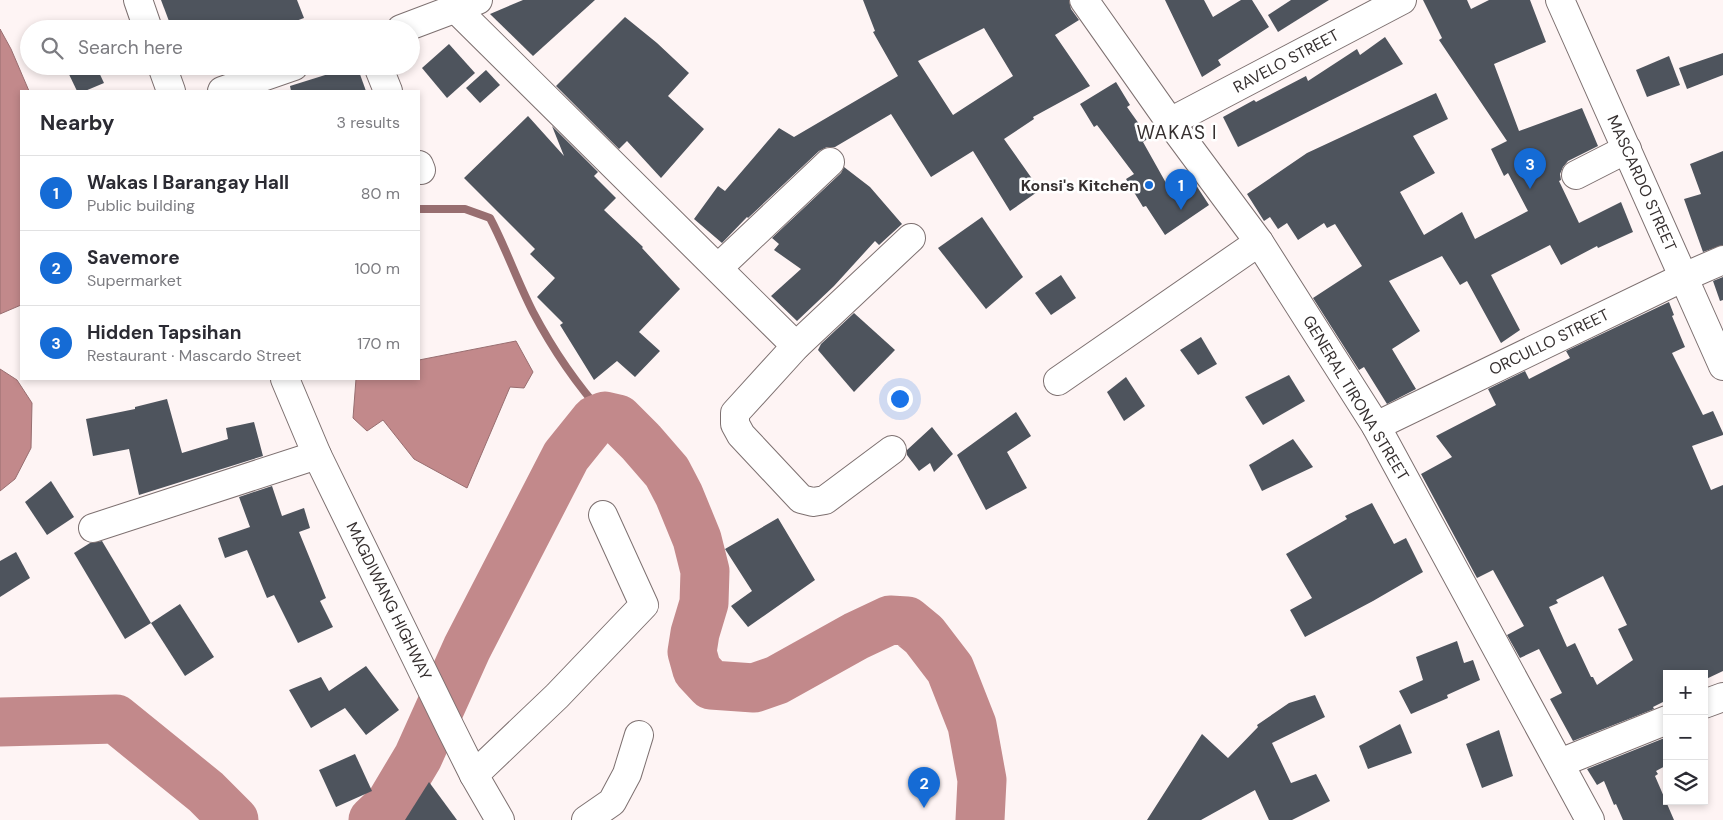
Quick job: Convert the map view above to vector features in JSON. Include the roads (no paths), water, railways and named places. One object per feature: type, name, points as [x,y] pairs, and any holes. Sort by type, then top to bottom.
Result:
[{"type":"street","points":[[138,0],[145,20]]},
{"type":"street","name":"GENERAL TIRONA STREET","points":[[1084,0],[1170,122],[1259,242],[1376,426],[1590,820]]},
{"type":"street","name":"RAVELO STREET","points":[[1170,122],[1402,0]]},
{"type":"street","name":"MASCARDO STREET","points":[[1560,0],[1723,366]]},
{"type":"street","points":[[420,22],[467,4],[718,268],[796,346]]},
{"type":"street","points":[[165,75],[171,90]]},
{"type":"street","points":[[225,90],[268,75]]},
{"type":"street","points":[[382,75],[388,90]]},
{"type":"street","points":[[1576,176],[1627,149]]},
{"type":"street","points":[[718,268],[830,162]]},
{"type":"street","points":[[892,450],[825,500],[813,502],[801,499],[747,442],[735,424],[735,413],[796,346],[911,238]]},
{"type":"street","points":[[1058,381],[1259,242]]},
{"type":"street","name":"ORCULLO STREET","points":[[1376,426],[1723,260]]},
{"type":"street","name":"MAGDIWANG HIGHWAY","points":[[285,380],[317,455],[474,775],[500,820]]},
{"type":"street","points":[[93,528],[317,455]]},
{"type":"street","points":[[474,775],[557,696],[644,605],[603,515]]},
{"type":"street","points":[[1708,703],[1723,697]]},
{"type":"street","points":[[1560,763],[1663,722]]},
{"type":"street","points":[[586,820],[612,802],[627,774],[639,735]]},
{"type":"waterway","points":[[420,209],[465,209],[490,218],[540,326],[575,379],[605,416]]},
{"type":"waterway","points":[[373,820],[390,804],[418,757],[467,648],[566,456],[595,420],[605,416],[618,419],[667,472],[679,495],[697,539],[705,571],[704,603],[695,633],[692,652],[697,670],[711,685],[754,688],[777,680],[856,636],[890,620],[907,621],[924,635],[950,669],[972,725],[982,780],[980,820]]},
{"type":"waterway","points":[[0,722],[116,719],[206,792],[234,820]]},
{"type":"place","name":"Konsi's Kitchen","points":[[1149,185]]},
{"type":"place","name":"Hidden Tapsihan","points":[[1530,189]]},
{"type":"place","name":"Wakas I Barangay Hall","points":[[1181,210]]},
{"type":"place","name":"Savemore","points":[[924,808]]},
{"type":"district","name":"WAKAS I","points":[[1177,132]]}]
